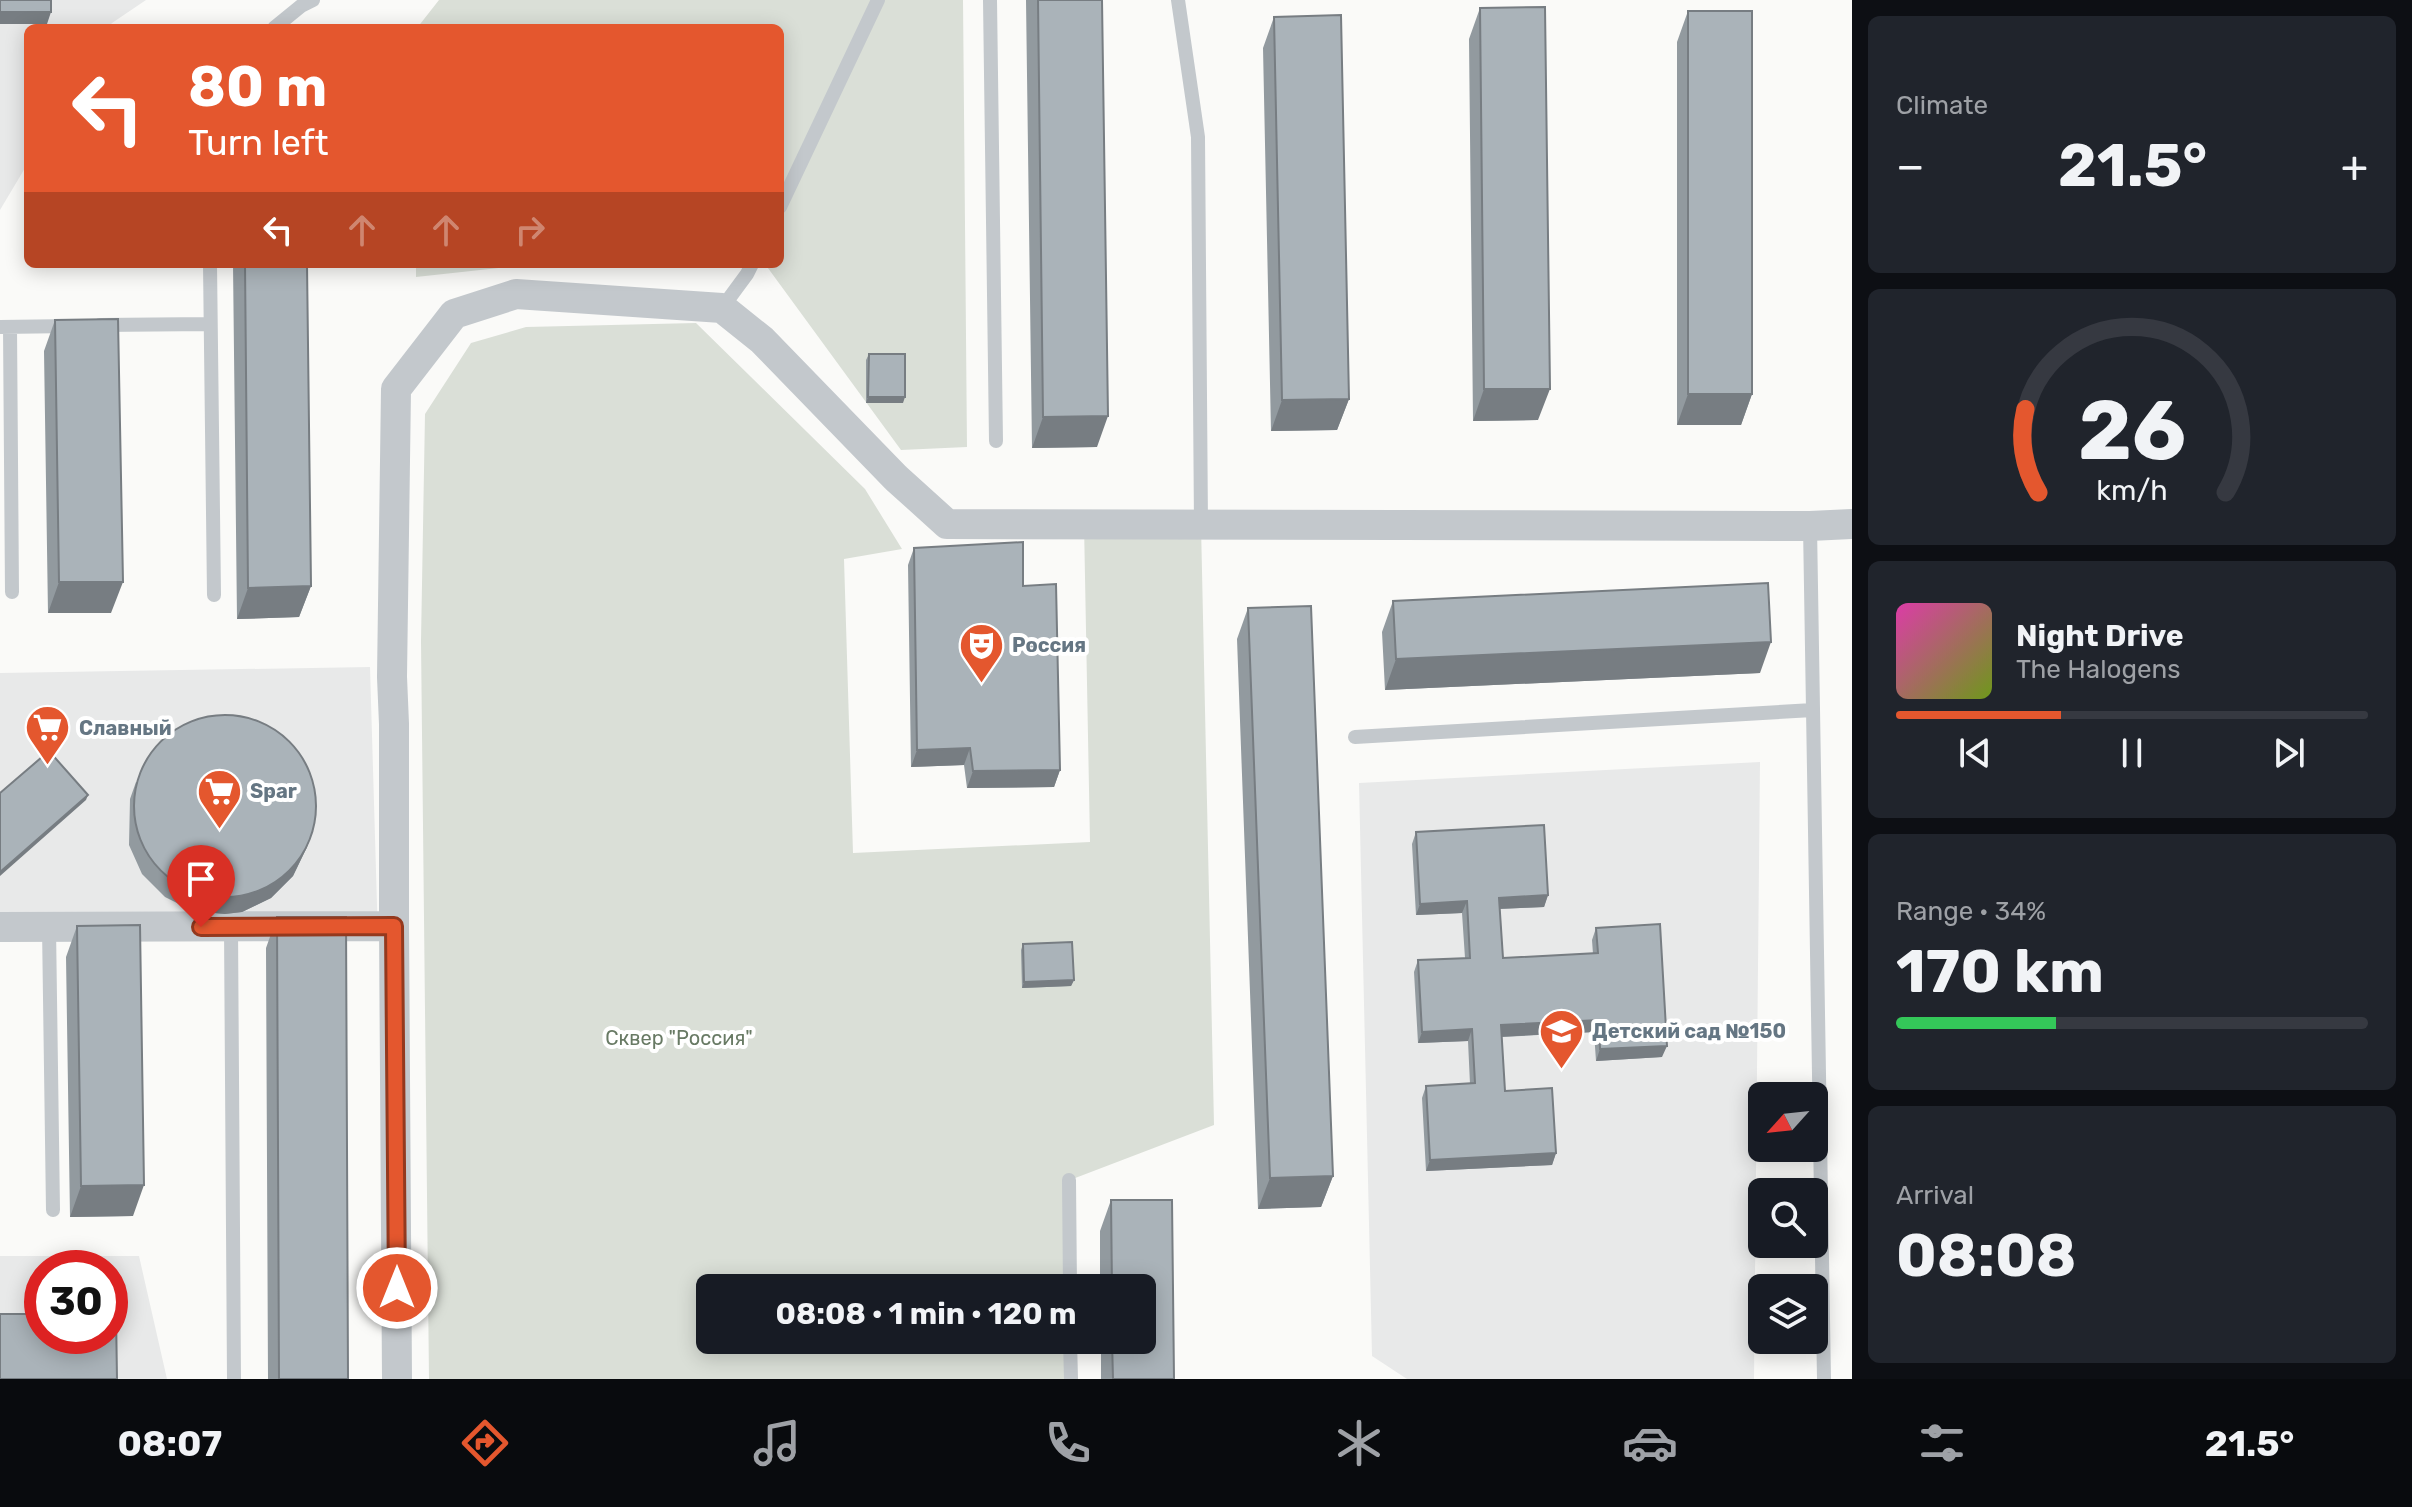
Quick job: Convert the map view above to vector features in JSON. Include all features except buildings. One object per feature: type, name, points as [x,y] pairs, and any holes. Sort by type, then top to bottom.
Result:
[{"type":"street","points":[[397,1379],[392,677],[396,389],[454,314],[516,294],[722,308],[762,340],[896,478],[947,524],[1852,524]]},
{"type":"street","points":[[0,927],[394,926]]},
{"type":"lane","points":[[279,24],[313,0]]},
{"type":"lane","points":[[784,199],[878,0]]},
{"type":"lane","points":[[990,0],[996,441]]},
{"type":"lane","points":[[1178,0],[1198,137],[1201,525]]},
{"type":"lane","points":[[210,268],[214,595]]},
{"type":"lane","points":[[722,308],[750,268]]},
{"type":"lane","points":[[12,592],[5,327],[210,324]]},
{"type":"lane","points":[[1810,526],[1824,1379]]},
{"type":"lane","points":[[1355,737],[1813,710]]},
{"type":"lane","points":[[49,927],[53,1210]]},
{"type":"lane","points":[[231,927],[234,1379]]},
{"type":"lane","points":[[1069,1180],[1070,1274]]},
{"type":"lane","points":[[1070,1354],[1071,1379]]},
{"type":"shaded area","points":[[0,0],[146,0],[111,24],[24,24],[24,170],[0,210]]},
{"type":"shaded area","points":[[370,667],[378,939],[0,940],[0,673]]},
{"type":"shaded area","name":"Детский сад №150","points":[[1760,762],[1757,1082],[1748,1082],[1748,1162],[1756,1162],[1756,1178],[1748,1178],[1748,1258],[1755,1258],[1755,1274],[1748,1274],[1748,1354],[1754,1354],[1754,1379],[1407,1379],[1372,1356],[1359,783]]},
{"type":"shaded area","points":[[0,1256],[24,1256],[24,1354],[128,1354],[128,1256],[139,1256],[167,1379],[0,1379]]},
{"type":"green space","points":[[439,0],[963,0],[967,447],[901,450],[768,268],[784,268],[784,24],[420,24]]},
{"type":"green space","points":[[416,268],[498,268],[416,277]]},
{"type":"green space","name":"Сквер \"Россия\"","points":[[696,323],[865,489],[902,549],[844,559],[853,853],[1090,842],[1084,524],[1201,525],[1214,1125],[1070,1180],[1070,1274],[696,1274],[696,1354],[1070,1354],[1071,1379],[429,1379],[421,641],[425,414],[471,343],[526,327]]},
{"type":"place","name":"Россия","points":[[981,684]]},
{"type":"place","name":"Славный","points":[[48,767]]},
{"type":"place","name":"Spar","points":[[219,830]]},
{"type":"place","name":"Детский сад №150","points":[[1561,1070]]},
{"type":"route","points":[[201,927],[394,926],[397,1288]]}]
